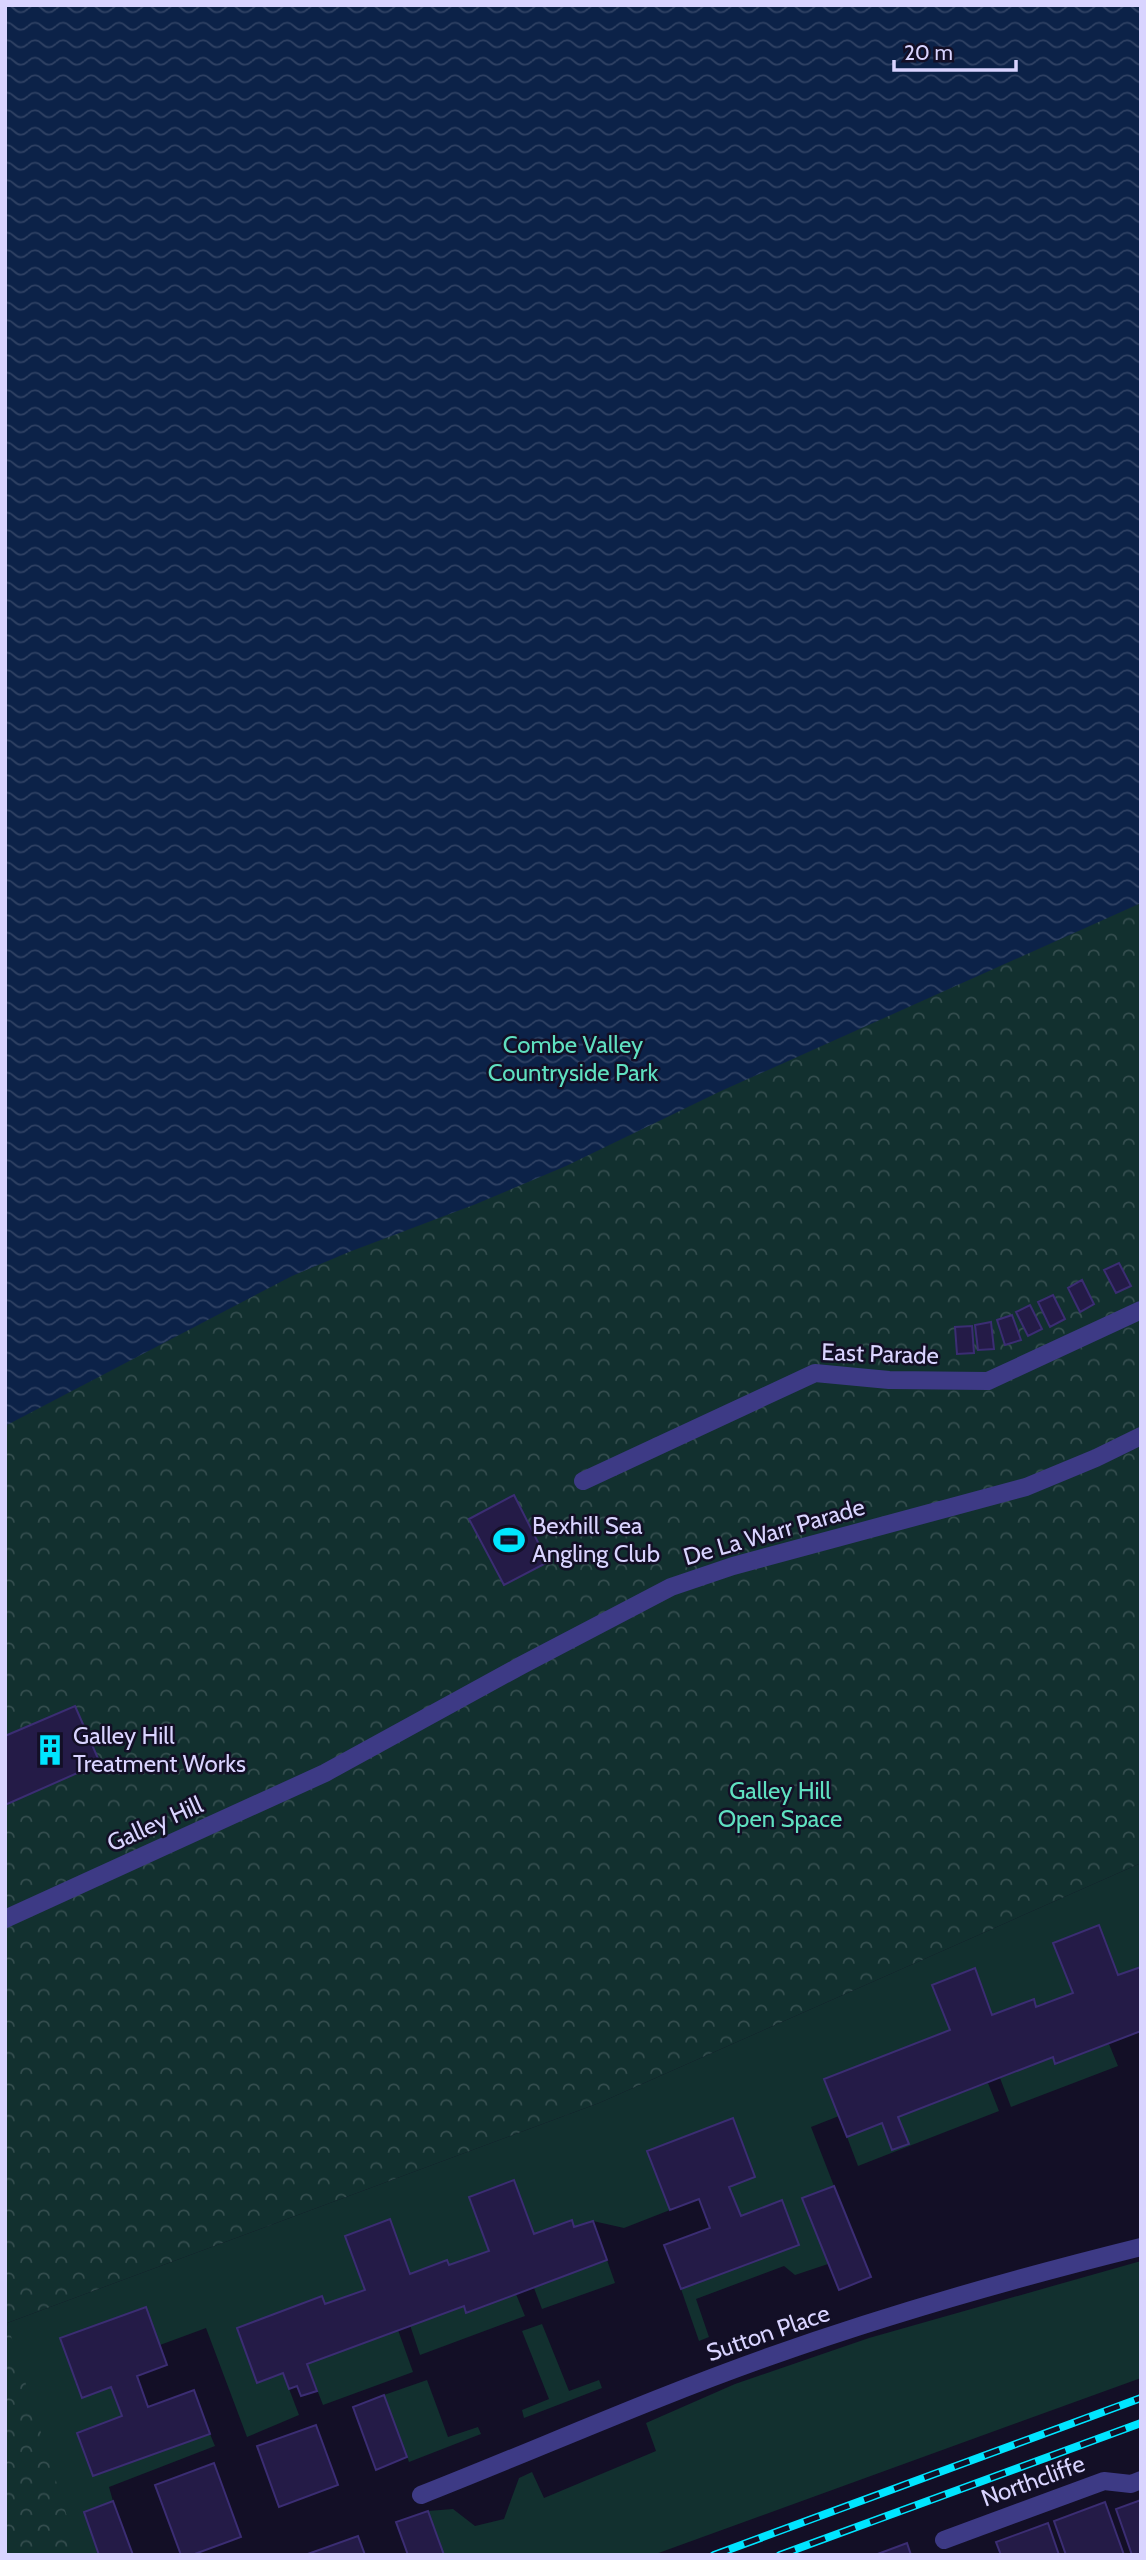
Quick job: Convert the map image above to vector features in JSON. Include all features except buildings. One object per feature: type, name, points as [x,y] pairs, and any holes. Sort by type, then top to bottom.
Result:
[{"type":"street","name":"East Parade","points":[[583,1481],[815,1373],[889,1380],[988,1381],[1141,1310]]},
{"type":"street","name":"De La Warr Parade","points":[[325,1773],[522,1664],[671,1587],[733,1566],[1026,1487],[1141,1436]]},
{"type":"street","name":"Galley Hill","points":[[5,1919],[325,1773]]},
{"type":"street","name":"Sutton Place","points":[[421,2495],[631,2409],[770,2356],[1006,2282],[1141,2247]]},
{"type":"street","name":"Northcliffe","points":[[944,2540],[1104,2481],[1131,2484],[1141,2480]]},
{"type":"green space","name":"Combe Valley Countryside Park","points":[[5,170],[1141,254],[1141,1863],[599,2103],[7,2323],[79,2555],[5,2555]]},
{"type":"green space","points":[[1141,1863],[1141,1967],[1118,1975],[1099,1925],[1073,1993],[1036,2007],[1033,1999],[992,2015],[974,1968],[932,1985],[950,2030],[824,2079],[839,2116],[811,2127],[834,2186],[803,2198],[828,2264],[795,2275],[784,2266],[696,2299],[709,2337],[699,2341],[681,2289],[799,2244],[741,2216],[729,2187],[755,2177],[733,2118],[648,2151],[670,2210],[624,2228],[593,2221],[574,2227],[571,2220],[534,2234],[514,2180],[470,2197],[489,2251],[449,2265],[447,2261],[410,2274],[390,2219],[346,2236],[365,2290],[325,2304],[322,2296],[237,2328],[257,2382],[283,2373],[299,2415],[247,2437],[206,2328],[160,2345],[145,2307],[61,2338],[111,2387],[122,2416],[77,2433],[93,2476],[210,2434],[215,2446],[109,2487],[113,2501],[84,2512],[99,2555],[53,2555],[7,2323],[599,2103]]},
{"type":"green space","points":[[1109,2044],[1118,2066],[1011,2107],[1000,2078],[1053,2057],[1056,2064]]},
{"type":"green space","points":[[988,2083],[999,2111],[858,2166],[847,2137],[882,2123],[892,2150],[908,2144],[898,2117]]},
{"type":"green space","points":[[607,2260],[615,2283],[542,2309],[534,2288]]},
{"type":"green space","points":[[1141,2261],[1141,2378],[653,2555],[444,2555],[428,2511],[453,2509],[475,2526],[504,2519],[519,2478],[532,2472],[544,2498],[656,2451],[646,2423],[735,2384],[869,2338]]},
{"type":"green space","points":[[516,2294],[525,2316],[420,2355],[410,2325],[464,2306],[467,2313]]},
{"type":"green space","points":[[542,2324],[569,2391],[599,2380],[602,2388],[524,2418],[522,2410],[549,2399],[522,2331]]},
{"type":"green space","points":[[398,2330],[413,2372],[323,2405],[307,2364]]},
{"type":"green space","points":[[427,2380],[448,2437],[478,2427],[481,2434],[409,2462],[384,2395]]},
{"type":"water","points":[[5,5],[1141,5],[1141,903],[721,1091],[566,1166],[292,1276],[5,1426]]},
{"type":"railway","points":[[714,2555],[1141,2398]]},
{"type":"railway","points":[[780,2555],[1141,2423]]},
{"type":"place","name":"Bexhill Sea Angling Club","points":[[509,1540]]},
{"type":"place","name":"Galley Hill Treatment Works","points":[[50,1750]]},
{"type":"park label","name":"Galley Hill Open Space","points":[[780,1805]]}]
